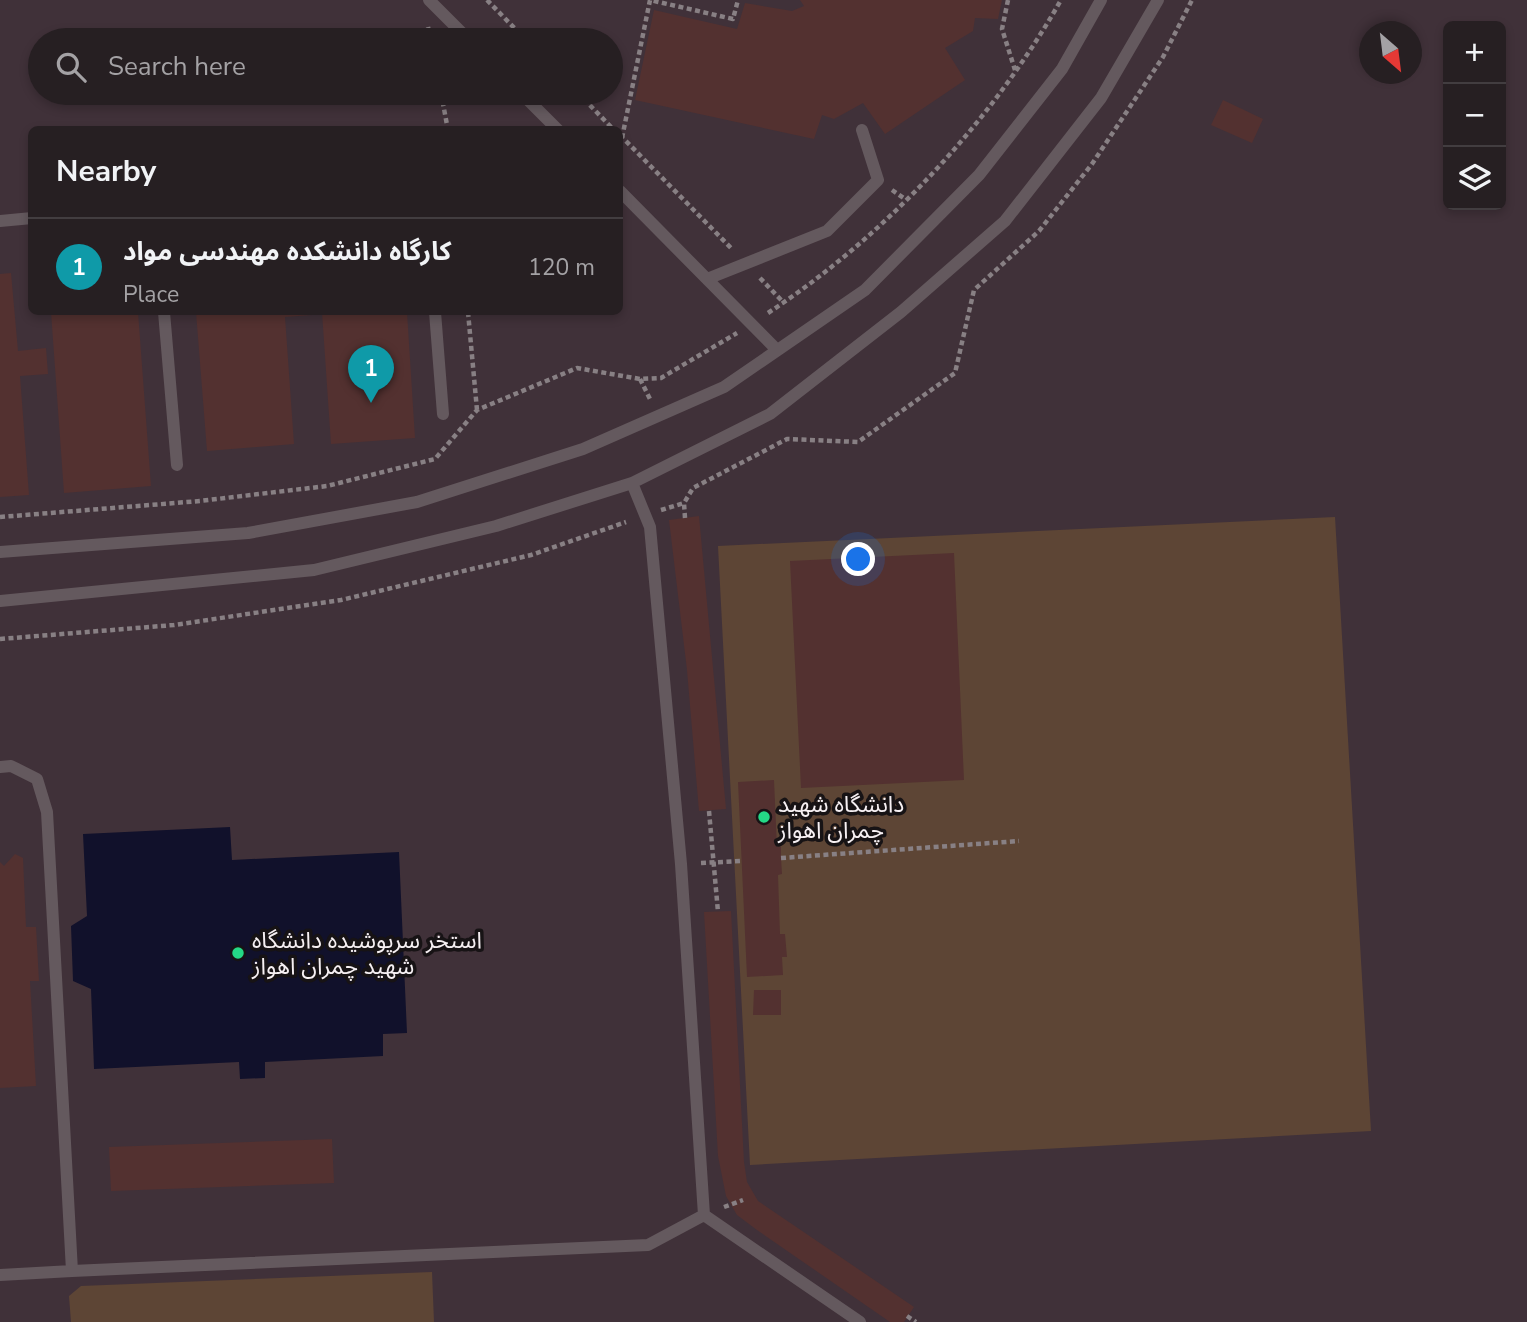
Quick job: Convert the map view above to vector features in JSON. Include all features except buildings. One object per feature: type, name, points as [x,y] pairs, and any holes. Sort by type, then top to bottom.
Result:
[{"type":"lane","points":[[429,0],[457,28]]},
{"type":"lane","points":[[0,552],[248,533],[417,502],[583,449],[724,387],[865,290],[979,175],[1062,69],[1101,0]]},
{"type":"lane","points":[[0,601],[314,570],[496,526],[632,483],[770,414],[901,312],[1004,221],[1101,98],[1158,0]]},
{"type":"lane","points":[[533,105],[554,126]]},
{"type":"lane","points":[[707,279],[827,231],[878,180],[862,130]]},
{"type":"lane","points":[[623,194],[778,350]]},
{"type":"lane","points":[[0,221],[28,218]]},
{"type":"lane","points":[[164,315],[177,465]]},
{"type":"lane","points":[[435,315],[443,414]]},
{"type":"lane","points":[[632,483],[645,515],[651,541],[681,864],[704,1215]]},
{"type":"lane","points":[[0,767],[11,766],[37,779],[47,813],[72,1271]]},
{"type":"lane","points":[[0,1275],[649,1245],[704,1215]]},
{"type":"lane","points":[[704,1215],[860,1322]]},
{"type":"path","points":[[487,0],[514,28]]},
{"type":"path","points":[[623,128],[650,0],[733,19],[738,0]]},
{"type":"path","points":[[1008,0],[1002,29],[1016,70]]},
{"type":"path","points":[[0,517],[200,501],[327,486],[435,459],[477,410],[577,368],[640,379],[661,378],[714,349],[784,303],[873,232],[962,141],[1038,40],[1061,0]]},
{"type":"path","points":[[685,518],[684,503],[693,488],[786,439],[858,442],[955,373],[974,290],[1039,231],[1092,164],[1163,57],[1192,0]]},
{"type":"path","points":[[443,105],[447,126]]},
{"type":"path","points":[[590,105],[610,126]]},
{"type":"path","points":[[623,139],[784,303]]},
{"type":"path","points":[[468,315],[477,410]]},
{"type":"path","points":[[0,639],[174,625],[341,600],[531,555],[684,503]]},
{"type":"path","points":[[709,811],[718,912]]},
{"type":"path","points":[[781,858],[1019,841]]},
{"type":"path","points":[[681,864],[742,861]]},
{"type":"path","points":[[907,1316],[916,1322]]},
{"type":"shaded area","name":"دانشگاه شهید چمران اهواز","points":[[0,0],[1527,0],[1527,1322],[0,1322]]},
{"type":"shaded area","points":[[1335,517],[1371,1131],[750,1165],[718,546]]},
{"type":"shaded area","name":"استخر سرپوشیده دانشگاه شهید چمران اهواز","points":[[230,827],[232,860],[399,852],[407,1033],[383,1034],[383,1056],[265,1062],[265,1078],[240,1079],[239,1062],[94,1069],[91,989],[73,981],[71,926],[87,916],[83,834]]},
{"type":"shaded area","points":[[432,1272],[434,1322],[71,1322],[69,1296],[81,1286]]},
{"type":"place","name":"کارگاه دانشکده مهندسی مواد","points":[[371,403]]},
{"type":"place","name":"دانشگاه شهید چمران اهواز","points":[[764,817]]},
{"type":"place","name":"استخر سرپوشیده دانشگاه شهید چمران اهواز","points":[[238,953]]}]
